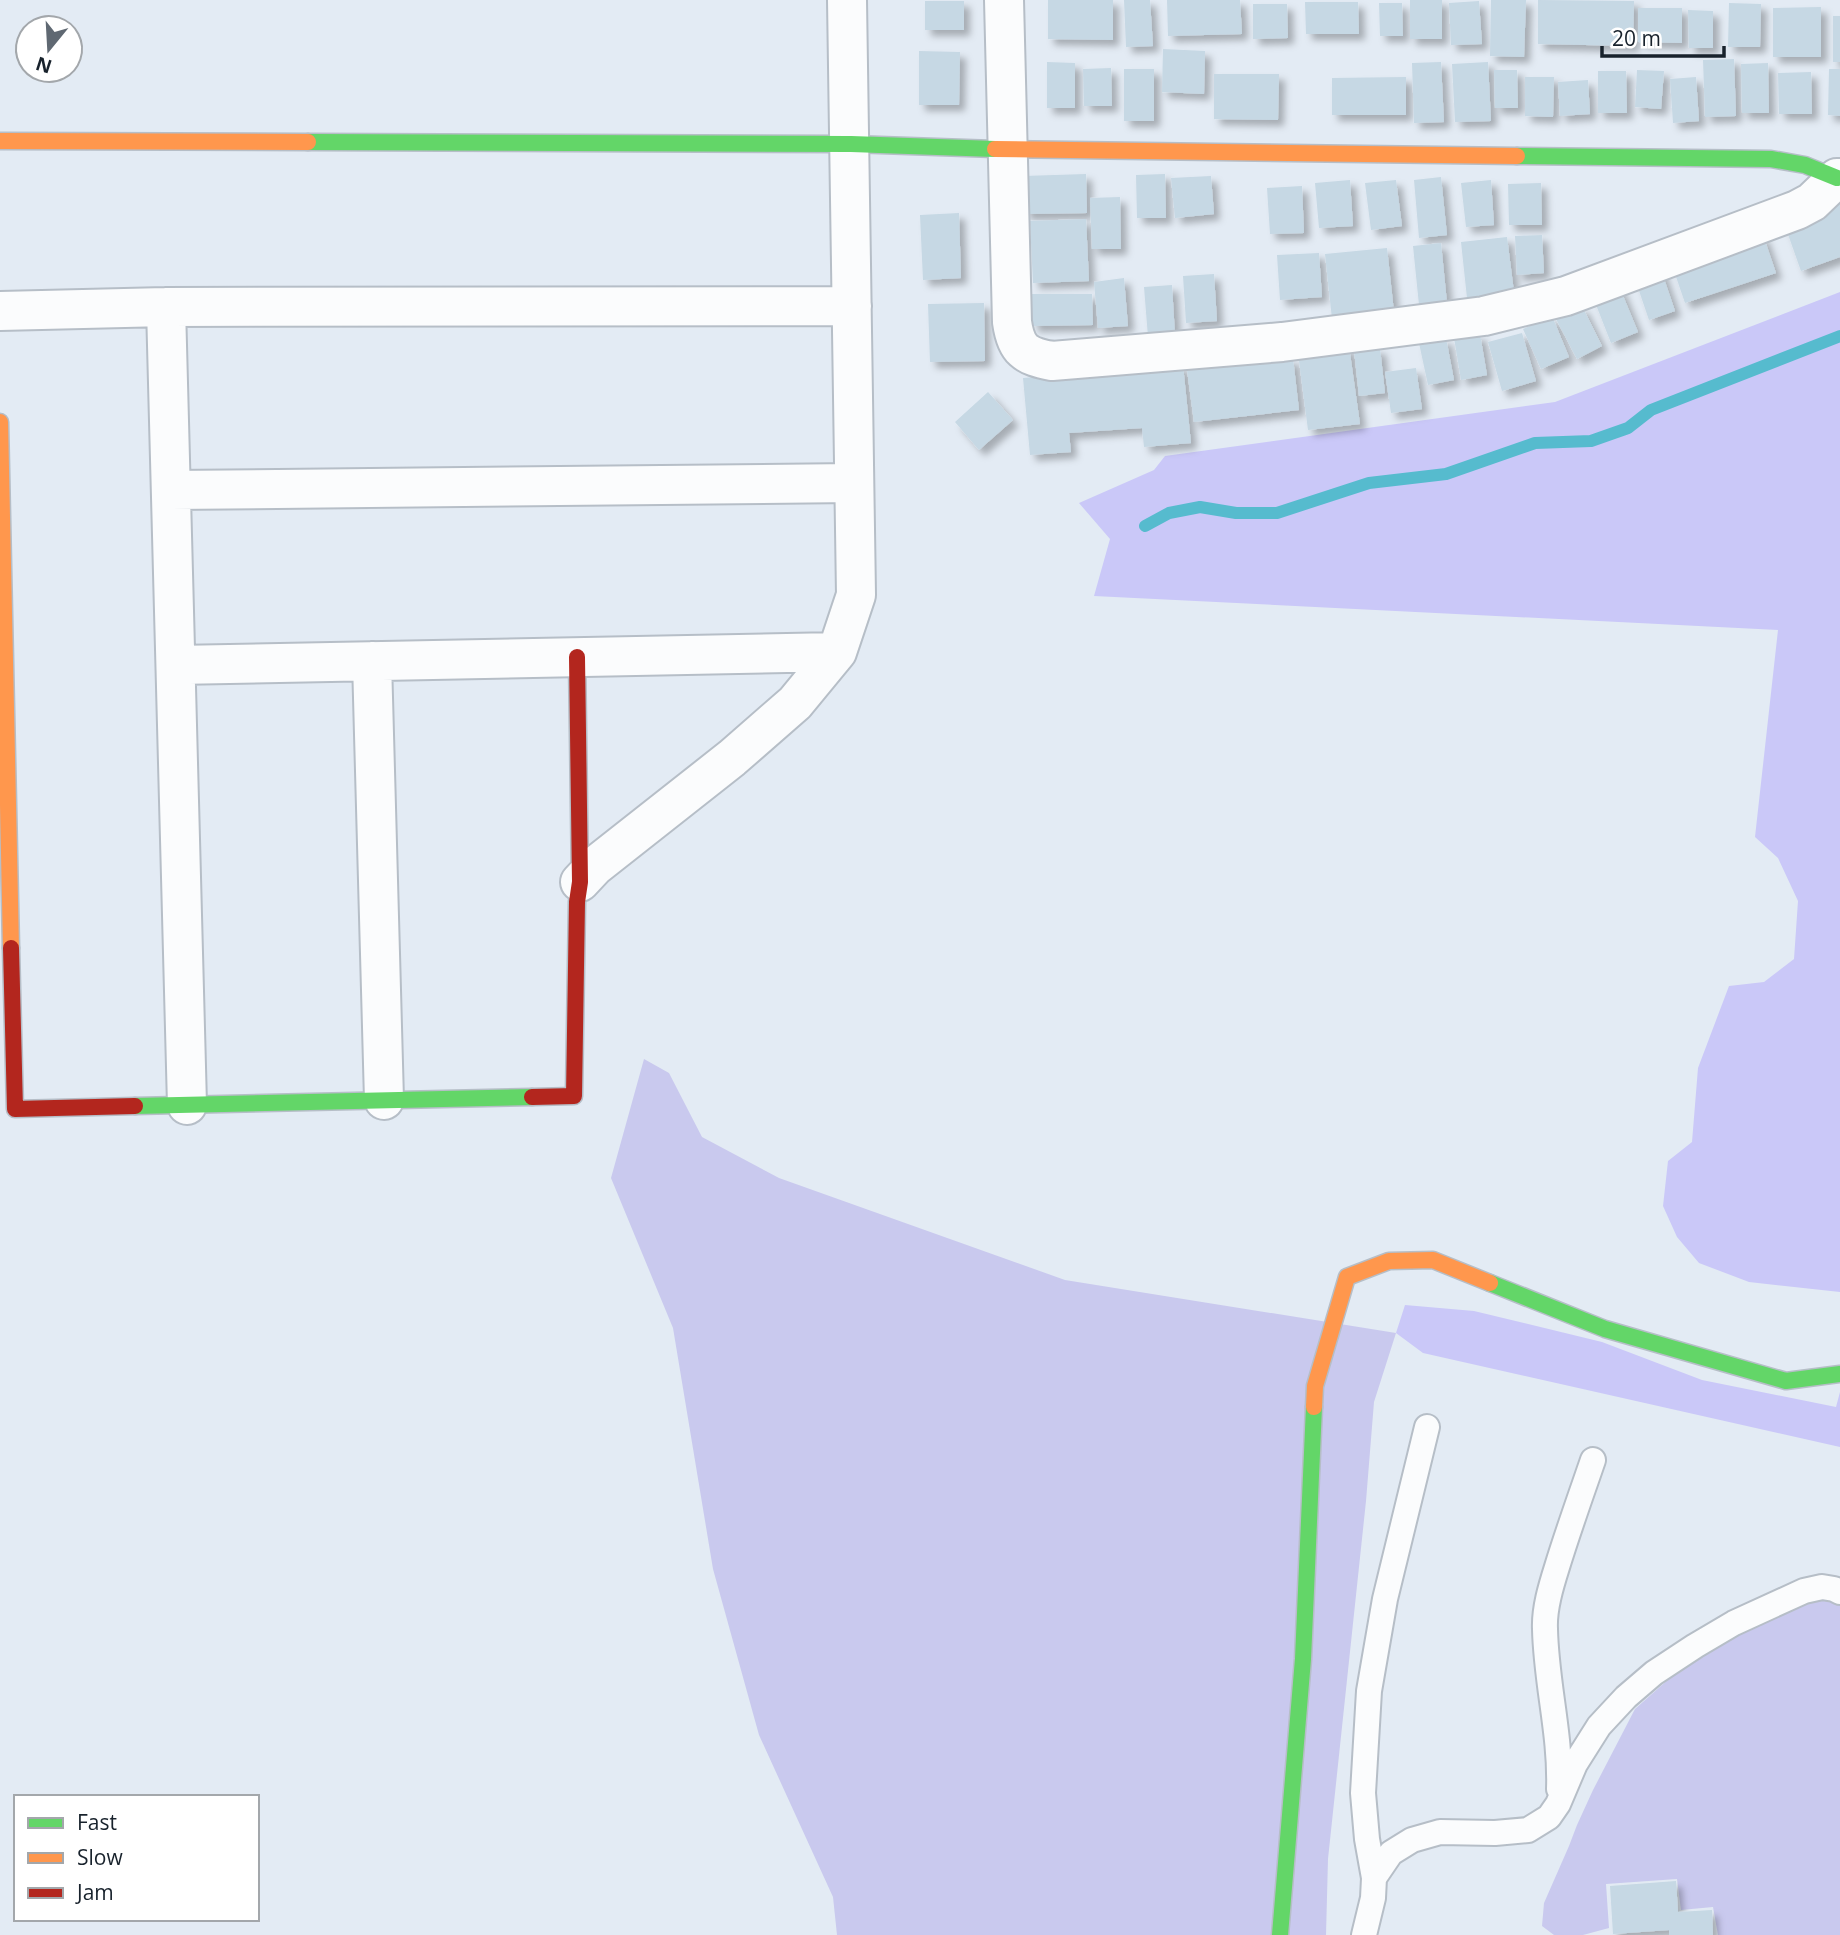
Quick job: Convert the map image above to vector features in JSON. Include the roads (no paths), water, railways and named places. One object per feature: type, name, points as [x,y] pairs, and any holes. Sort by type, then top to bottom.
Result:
[{"type":"street","points":[[580,882],[595,866],[732,758],[795,703],[837,652],[856,595],[848,0]]},
{"type":"street","points":[[0,141],[850,144],[1008,149],[1771,159],[1807,165],[1838,178],[1812,202],[1789,213],[1566,296],[1485,316],[1282,342],[1052,361],[1035,358],[1022,350],[1014,338],[1012,322],[1008,149],[1004,0]]},
{"type":"street","points":[[0,311],[166,307],[852,306]]},
{"type":"street","points":[[166,307],[187,1105]]},
{"type":"street","points":[[0,422],[3,671],[15,1110],[574,1096],[577,901],[580,882],[577,657]]},
{"type":"street","points":[[171,490],[855,483]]},
{"type":"street","points":[[177,665],[837,652]]},
{"type":"street","points":[[372,661],[384,1100]]},
{"type":"street","points":[[1280,1935],[1303,1659],[1315,1386],[1347,1277],[1389,1261],[1433,1260],[1605,1329],[1786,1381],[1840,1374]]},
{"type":"lane","points":[[1364,1935],[1373,1898],[1374,1878],[1363,1793],[1369,1691],[1385,1599],[1427,1427]]},
{"type":"lane","points":[[1558,1804],[1560,1765],[1545,1627],[1550,1589],[1593,1460]]},
{"type":"lane","points":[[1374,1878],[1391,1853],[1412,1840],[1440,1832],[1495,1833],[1528,1830],[1549,1817],[1558,1804],[1575,1764],[1599,1726],[1626,1697],[1654,1673],[1734,1623],[1804,1591],[1822,1587],[1840,1592]]},
{"type":"waterway","points":[[1145,526],[1169,513],[1200,507],[1236,513],[1277,513],[1369,483],[1446,474],[1535,443],[1591,441],[1628,428],[1651,410],[1840,336]]}]
